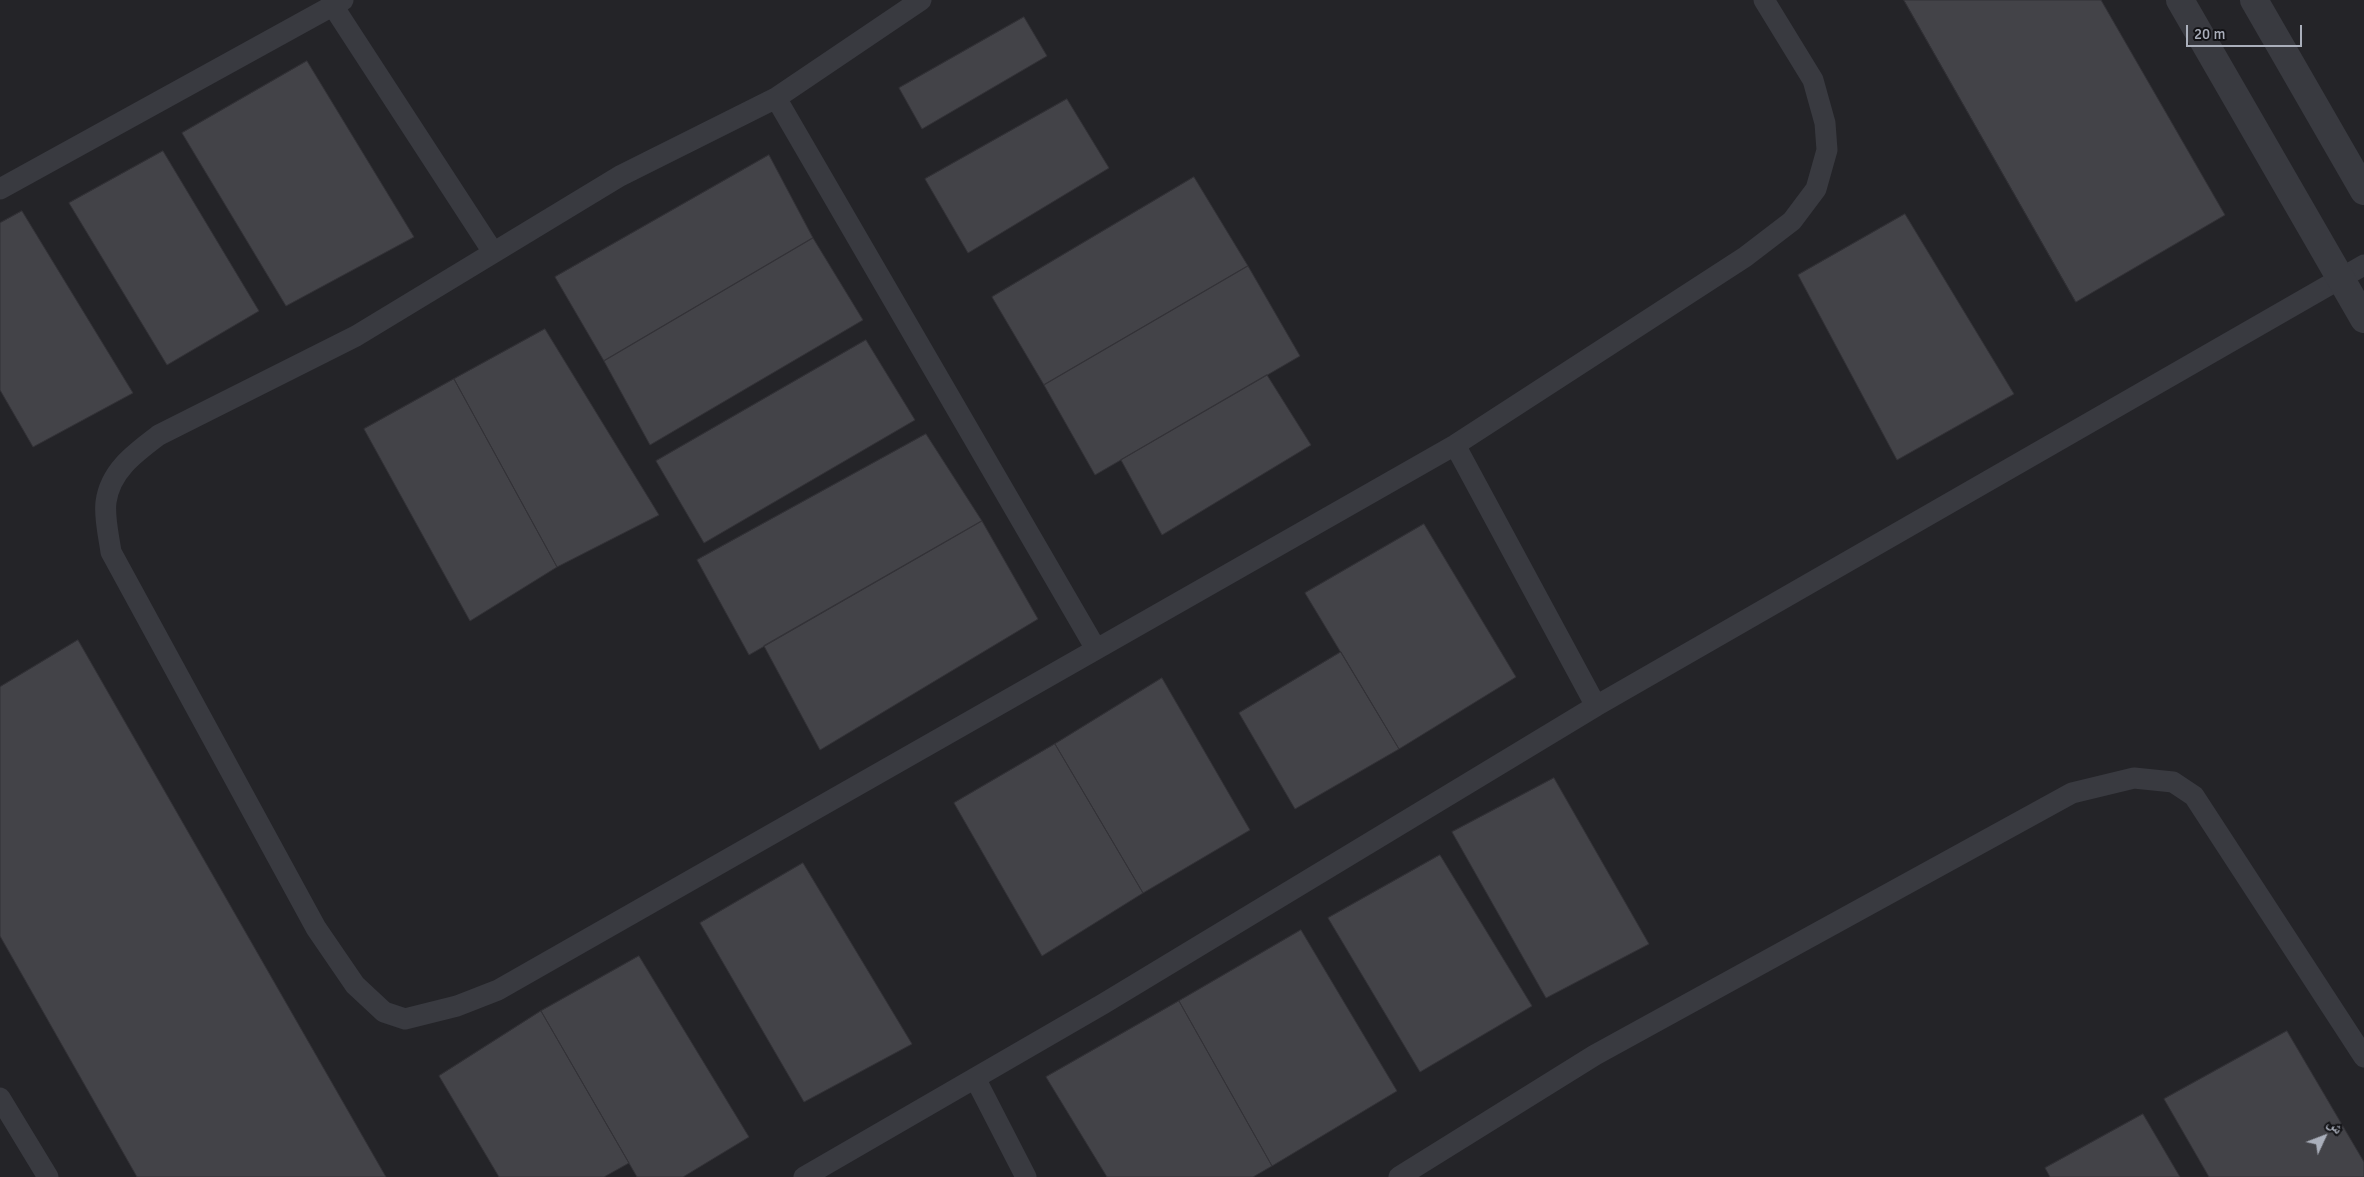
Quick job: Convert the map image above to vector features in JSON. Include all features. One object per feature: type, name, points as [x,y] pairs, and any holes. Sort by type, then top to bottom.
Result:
[{"type":"street","points":[[2180,0],[2364,319]]},
{"type":"street","points":[[2254,0],[2364,191]]},
{"type":"lane","points":[[921,0],[776,98],[620,176],[356,336],[159,435],[129,457],[110,483],[105,504],[111,552],[307,911],[355,985],[384,1012],[405,1019],[458,1006],[498,990],[1455,444],[1745,257],[1792,221],[1816,189],[1827,150],[1825,123],[1814,80],[1764,0]]},
{"type":"lane","points":[[0,189],[338,3],[493,252]]},
{"type":"lane","points":[[776,98],[1096,649]]},
{"type":"lane","points":[[804,1177],[1103,1004],[1596,706],[2364,265]]},
{"type":"lane","points":[[1455,444],[1596,706]]},
{"type":"lane","points":[[1412,1174],[1595,1055],[2072,793],[2134,778],[2173,782],[2194,796],[2364,1057]]},
{"type":"lane","points":[[975,1078],[1026,1177]]},
{"type":"lane","points":[[0,1098],[48,1177]]},
{"type":"shaded area","points":[[0,0],[2364,0],[2364,1177],[0,1177]]},
{"type":"building","points":[[1904,0],[2101,0],[2225,215],[2076,302]]},
{"type":"building","points":[[1024,17],[1047,56],[922,129],[899,88]]},
{"type":"building","points":[[307,61],[414,237],[286,306],[182,133]]},
{"type":"building","points":[[1067,99],[1109,168],[968,253],[925,179]]},
{"type":"building","points":[[163,151],[259,311],[167,365],[69,203]]},
{"type":"building","points":[[769,155],[813,238],[604,361],[555,277]]},
{"type":"building","points":[[1194,177],[1248,266],[1044,385],[992,297]]},
{"type":"building","points":[[22,211],[133,393],[33,447],[0,390],[0,223]]},
{"type":"building","points":[[1905,214],[2014,394],[1897,460],[1798,275]]},
{"type":"building","points":[[813,238],[863,320],[650,445],[604,361]]},
{"type":"building","points":[[1248,266],[1300,356],[1095,475],[1044,385]]},
{"type":"building","points":[[545,329],[659,515],[557,567],[454,379]]},
{"type":"building","points":[[866,340],[915,420],[704,543],[656,461]]},
{"type":"building","points":[[1267,375],[1311,445],[1162,535],[1121,460]]},
{"type":"building","points":[[454,379],[557,567],[470,621],[364,429]]},
{"type":"building","points":[[926,434],[982,521],[749,655],[697,560]]},
{"type":"building","points":[[982,521],[1038,619],[820,750],[764,646]]},
{"type":"building","points":[[1424,524],[1516,677],[1399,749],[1305,593]]},
{"type":"building","points":[[78,640],[386,1177],[137,1177],[0,936],[0,687]]},
{"type":"building","points":[[1341,652],[1399,749],[1295,809],[1239,713]]},
{"type":"building","points":[[1162,678],[1250,830],[1143,893],[1055,744]]},
{"type":"building","points":[[1055,744],[1143,893],[1042,956],[954,803]]},
{"type":"building","points":[[1554,778],[1649,944],[1546,998],[1452,832]]},
{"type":"building","points":[[1440,855],[1532,1006],[1420,1072],[1328,918]]},
{"type":"building","points":[[803,863],[912,1044],[804,1102],[700,923]]},
{"type":"building","points":[[1301,930],[1397,1091],[1272,1166],[1179,1001]]},
{"type":"building","points":[[639,956],[749,1137],[683,1177],[637,1177],[541,1011]]},
{"type":"building","points":[[1179,1001],[1272,1166],[1253,1177],[1107,1177],[1046,1077]]},
{"type":"building","points":[[541,1011],[629,1163],[604,1177],[499,1177],[439,1076]]},
{"type":"building","points":[[2287,1031],[2364,1162],[2364,1177],[2209,1177],[2164,1099]]},
{"type":"building","points":[[2143,1114],[2180,1177],[2050,1177],[2045,1168]]}]
